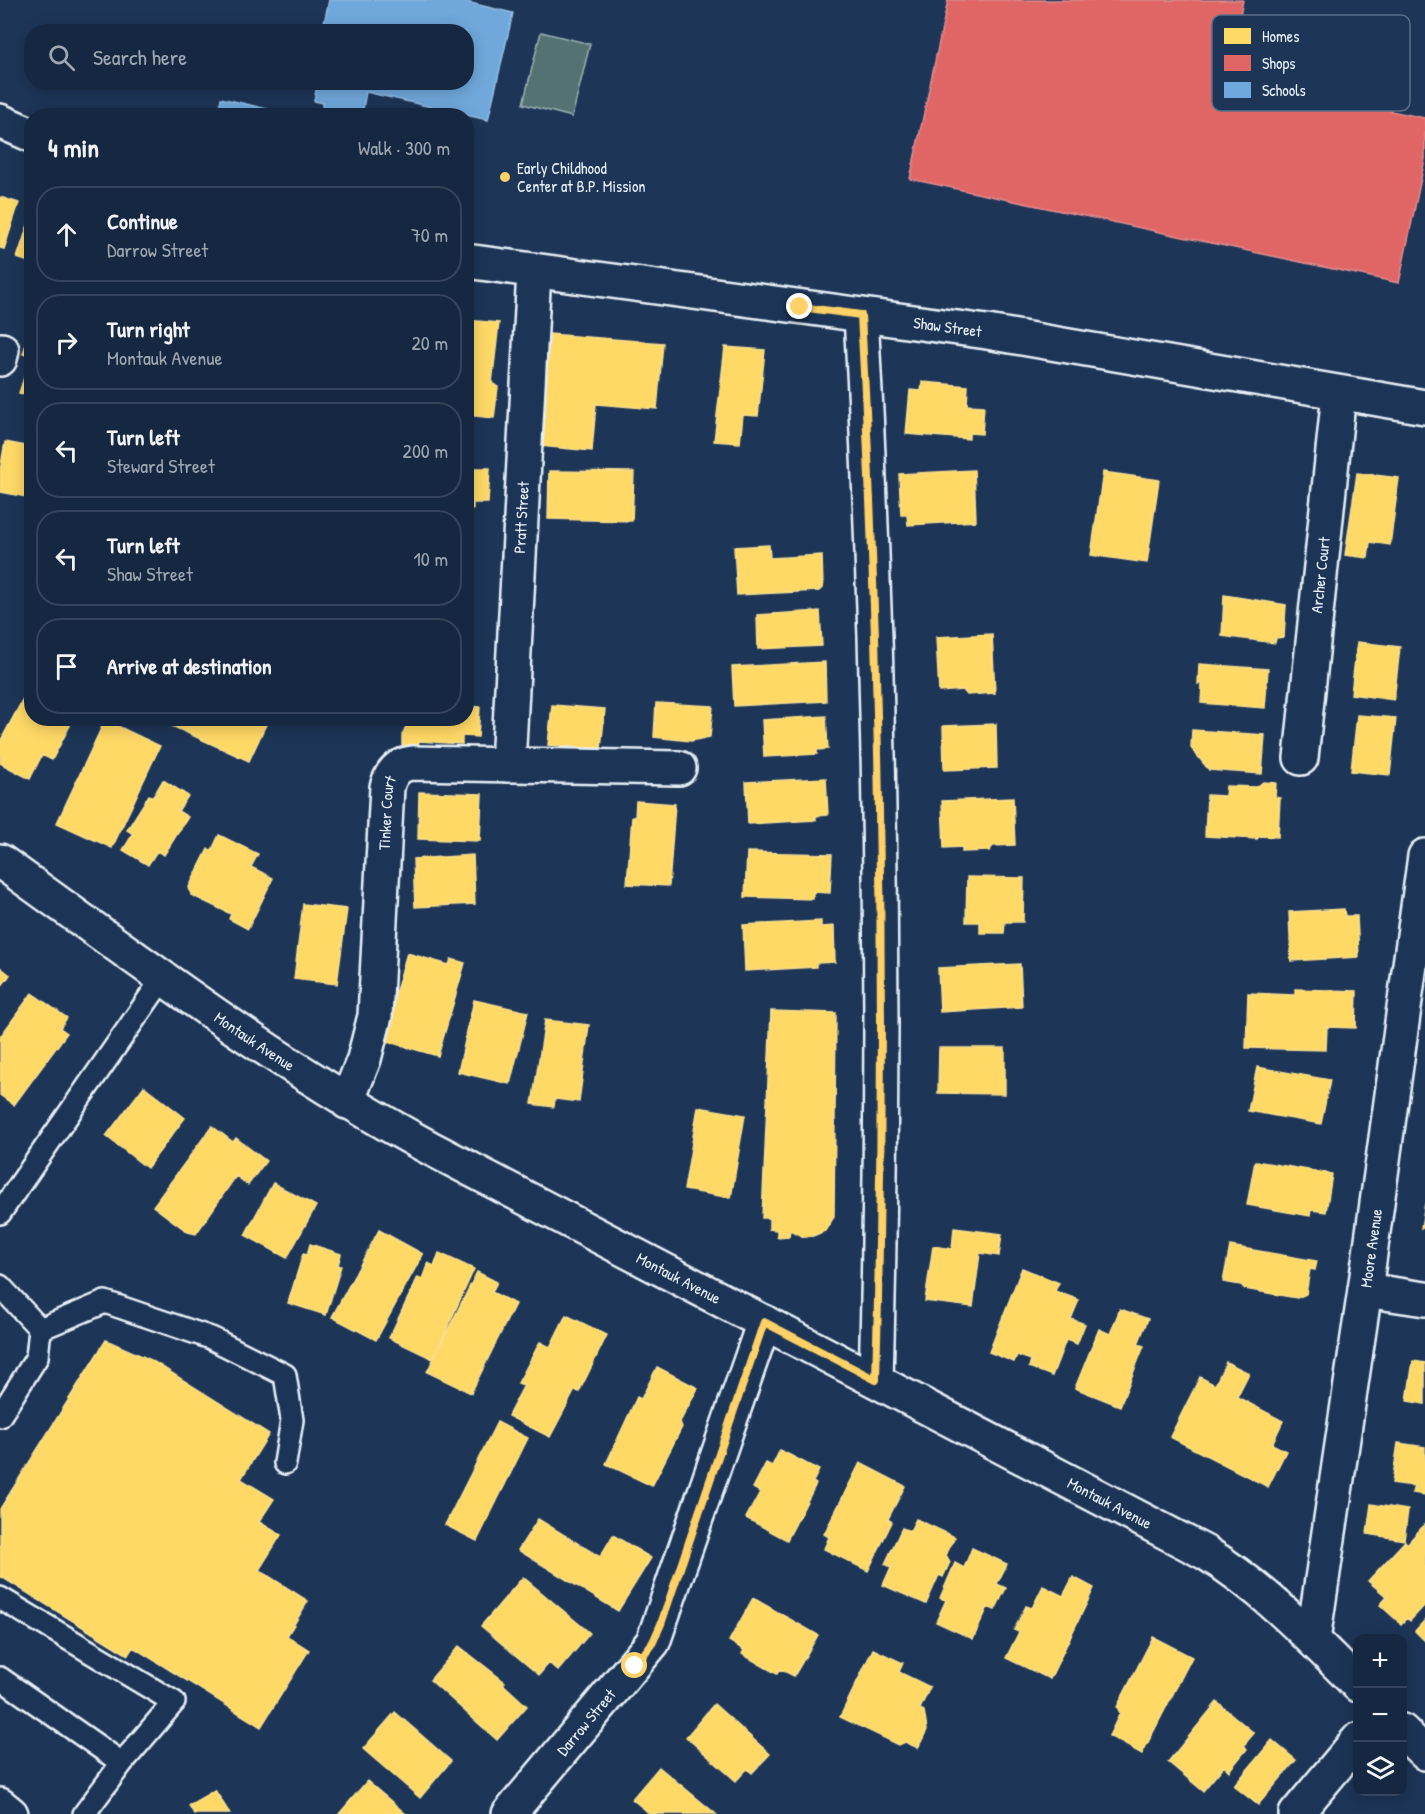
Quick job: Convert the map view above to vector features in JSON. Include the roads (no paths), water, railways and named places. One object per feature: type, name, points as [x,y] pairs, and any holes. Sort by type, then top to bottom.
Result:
[{"type":"street","points":[[0,121],[24,132]]},
{"type":"street","name":"Shaw Street","points":[[474,262],[1080,346],[1425,407]]},
{"type":"street","name":"Pratt Street","points":[[508,765],[534,271]]},
{"type":"street","points":[[861,315],[878,659],[882,839],[881,1200],[876,1380]]},
{"type":"street","name":"Archer Court","points":[[1301,758],[1339,393]]},
{"type":"street","name":"Tinker Court","points":[[347,1102],[364,1059],[375,1016],[387,787],[390,777],[402,765],[412,763],[679,768]]},
{"type":"street","name":"Moore Avenue","points":[[1313,1640],[1365,1290],[1425,856]]},
{"type":"street","name":"Montauk Avenue","points":[[0,861],[247,1038],[347,1102],[1206,1552],[1257,1587],[1353,1680]]},
{"type":"street","points":[[1365,1290],[1425,1299]]},
{"type":"street","name":"Darrow Street","points":[[508,1814],[653,1642],[764,1322]]},
{"type":"street","points":[[1407,1736],[1425,1754]]},
{"type":"street","points":[[1296,1814],[1356,1742]]},
{"type":"street","points":[[0,1805],[11,1814]]},
{"type":"lane","points":[[0,1213],[163,978]]},
{"type":"lane","points":[[0,1286],[40,1329],[37,1357],[0,1416]]},
{"type":"lane","points":[[40,1329],[105,1302],[211,1338],[285,1375],[292,1420],[285,1464]]},
{"type":"lane","points":[[0,1598],[174,1702],[122,1763],[84,1814]]},
{"type":"lane","points":[[0,1678],[122,1763]]},
{"type":"place","name":"Early Childhood Center at B.P. Mission","points":[[505,177]]}]
